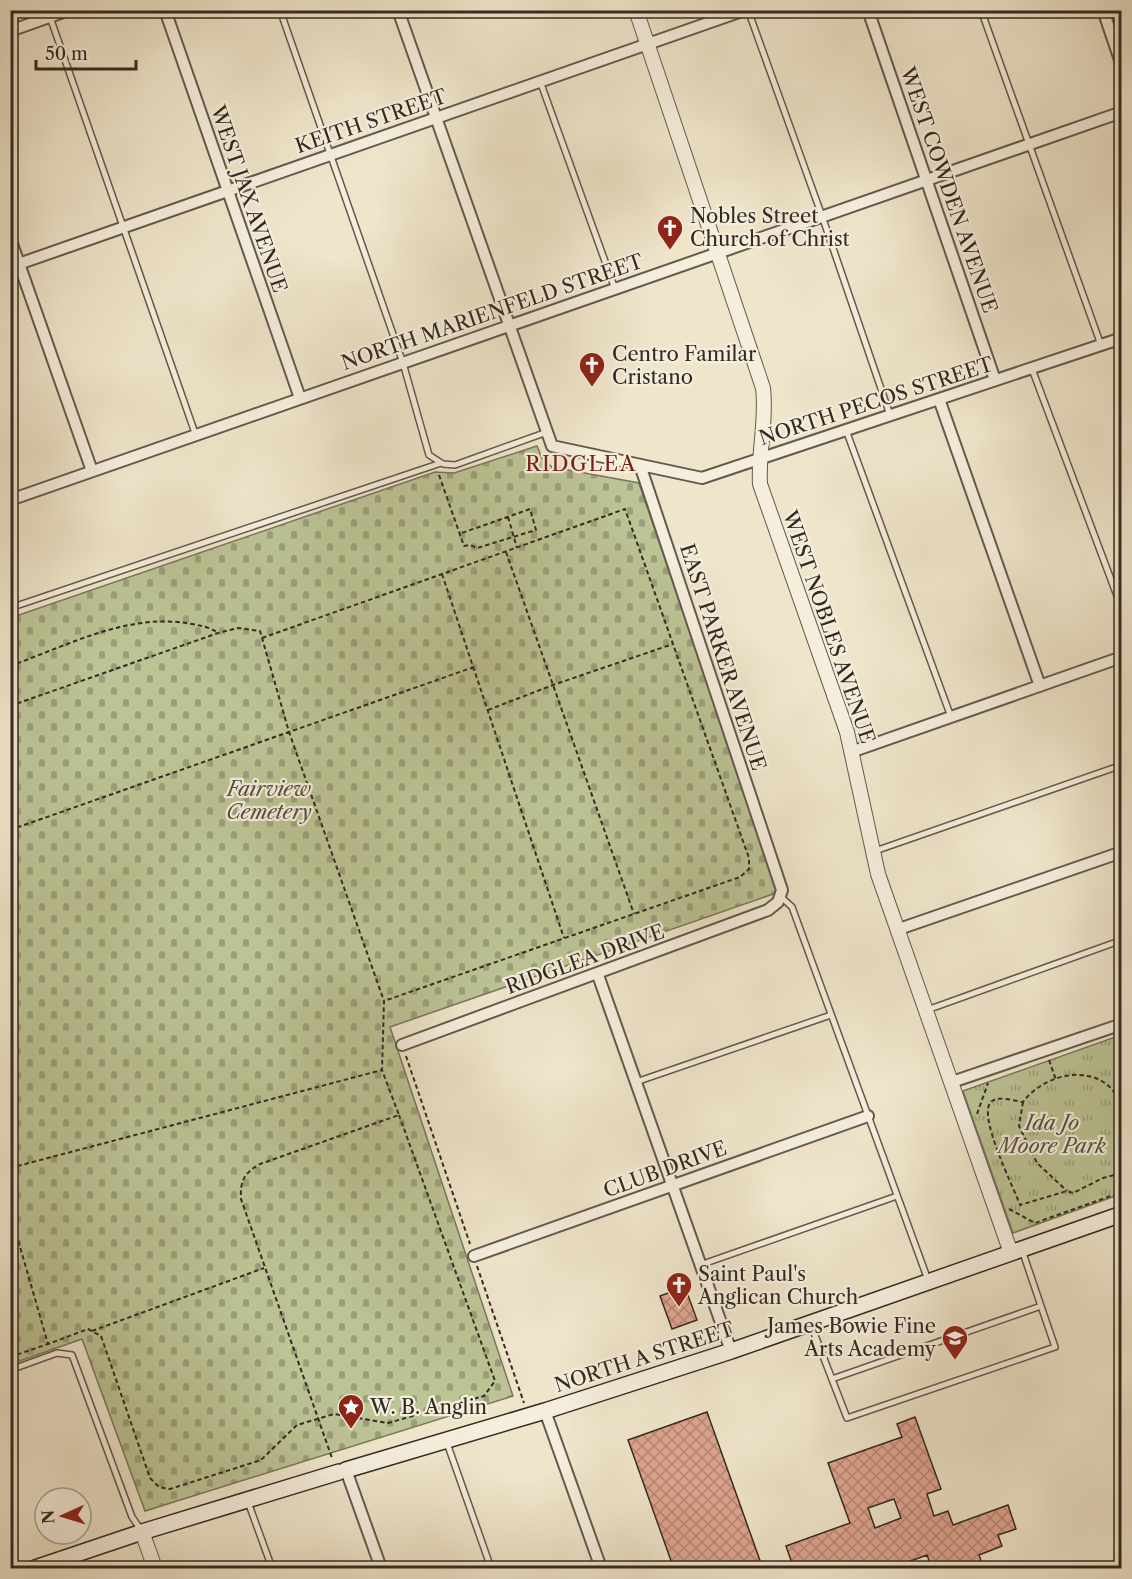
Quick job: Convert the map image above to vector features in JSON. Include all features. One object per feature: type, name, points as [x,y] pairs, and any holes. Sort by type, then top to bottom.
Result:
[{"type":"main road","name":"NORTH A STREET","points":[[35,1569],[142,1532],[545,1411],[731,1352],[1122,1214]]},
{"type":"street","points":[[10,31],[69,10]]},
{"type":"street","name":"WEST JAX AVENUE","points":[[165,10],[300,398]]},
{"type":"street","points":[[398,10],[552,446],[640,465]]},
{"type":"street","name":"WEST NOBLES AVENUE","points":[[636,10],[645,45],[763,388],[765,418],[758,460],[760,484],[847,732],[878,874],[952,1082],[1016,1251]]},
{"type":"street","name":"KEITH STREET","points":[[15,265],[746,10]]},
{"type":"street","name":"WEST COWDEN AVENUE","points":[[868,10],[995,380]]},
{"type":"street","points":[[1103,10],[1122,66]]},
{"type":"street","name":"NORTH MARIENFELD STREET","points":[[10,500],[1122,112]]},
{"type":"street","points":[[10,238],[15,265],[92,471]]},
{"type":"street","name":"NORTH PECOS STREET","points":[[640,465],[702,478],[1122,338]]},
{"type":"street","points":[[939,399],[1040,686]]},
{"type":"street","name":"EAST PARKER AVENUE","points":[[640,465],[782,890],[779,899]]},
{"type":"street","points":[[851,752],[1122,657]]},
{"type":"street","points":[[899,929],[1122,852]]},
{"type":"street","name":"RIDGLEA DRIVE","points":[[402,1045],[598,975],[768,910],[779,899]]},
{"type":"street","points":[[598,975],[731,1352]]},
{"type":"street","points":[[952,1082],[1047,1056],[1122,1024]]},
{"type":"street","name":"CLUB DRIVE","points":[[474,1256],[868,1116]]},
{"type":"street","points":[[545,1411],[601,1569]]},
{"type":"street","points":[[342,1471],[381,1569]]},
{"type":"street","points":[[142,1532],[155,1569]]},
{"type":"lane","points":[[280,10],[403,363],[426,448],[434,459],[441,463],[455,465],[547,432]]},
{"type":"lane","points":[[746,10],[822,216],[890,415]]},
{"type":"lane","points":[[981,10],[1101,345]]},
{"type":"lane","points":[[50,17],[196,436]]},
{"type":"lane","points":[[540,81],[615,289]]},
{"type":"lane","points":[[1031,368],[1122,609]]},
{"type":"lane","points":[[846,430],[951,717]]},
{"type":"lane","points":[[10,608],[441,463]]},
{"type":"lane","points":[[873,852],[1122,765]]},
{"type":"lane","points":[[779,899],[792,908],[928,1282]]},
{"type":"lane","points":[[927,1010],[1122,940]]},
{"type":"lane","points":[[636,1082],[831,1016]]},
{"type":"lane","points":[[700,1265],[897,1196]]},
{"type":"lane","points":[[810,1323],[847,1418],[1055,1347],[1041,1305],[1016,1251]]},
{"type":"lane","points":[[832,1379],[1041,1305]]},
{"type":"lane","points":[[10,1370],[57,1353],[72,1355],[132,1517],[142,1532]]},
{"type":"lane","points":[[446,1440],[491,1569]]},
{"type":"lane","points":[[247,1500],[272,1569]]},
{"type":"path","points":[[439,475],[459,534],[464,546],[470,545],[477,549],[536,530],[530,509],[459,534]]},
{"type":"path","points":[[262,638],[626,510],[749,858],[749,870],[740,877],[384,1001]]},
{"type":"path","points":[[508,517],[517,548]]},
{"type":"path","points":[[506,552],[634,914]]},
{"type":"path","points":[[442,574],[564,938]]},
{"type":"path","points":[[10,666],[131,623],[183,622],[212,628],[218,633]]},
{"type":"path","points":[[10,706],[218,633],[238,628],[260,631],[289,732],[384,1001],[382,1070],[495,1381],[484,1396],[388,1423],[334,1414],[297,1425],[261,1460],[170,1489],[159,1487],[150,1478],[101,1336],[88,1329],[10,1357]]},
{"type":"path","points":[[488,710],[673,644]]},
{"type":"path","points":[[10,830],[474,667]]},
{"type":"path","points":[[402,1045],[528,1416]]},
{"type":"path","points":[[1047,1056],[1057,1059]]},
{"type":"path","points":[[1047,1056],[1056,1080]]},
{"type":"path","points":[[10,1168],[382,1070]]},
{"type":"path","points":[[1122,1107],[1107,1082],[1094,1076],[1077,1075],[1033,1088],[1023,1102],[1019,1126],[1037,1163],[1067,1191],[1073,1193],[1103,1178],[1122,1173]]},
{"type":"path","points":[[976,1120],[986,1085],[996,1080]]},
{"type":"path","points":[[1023,1102],[998,1099],[986,1110],[994,1143],[1020,1205],[1067,1191]]},
{"type":"path","points":[[981,1102],[988,1106]]},
{"type":"path","points":[[342,1471],[327,1451],[242,1199],[240,1184],[247,1172],[399,1115]]},
{"type":"path","points":[[1006,1207],[1035,1223],[1122,1192]]},
{"type":"path","points":[[10,1212],[48,1344]]},
{"type":"path","points":[[92,1331],[265,1268]]},
{"type":"green space","name":"Fairview Cemetery","points":[[537,446],[542,458],[552,467],[639,483],[779,892],[390,1027],[513,1396],[145,1511],[82,1339],[11,1364],[10,618],[435,472],[454,473]]},
{"type":"green space","name":"Ida Jo Moore Park","points":[[1121,1035],[1121,1194],[1013,1233],[963,1091]]},
{"type":"building","name":"Saint Paul's Anglican Church","points":[[685,1287],[697,1320],[672,1329],[660,1296]]},
{"type":"building","points":[[707,1412],[763,1569],[674,1569],[628,1440]]},
{"type":"building","points":[[915,1417],[941,1489],[927,1494],[934,1516],[948,1511],[953,1525],[1008,1505],[1016,1529],[998,1535],[1002,1546],[979,1555],[984,1569],[932,1569],[927,1555],[889,1569],[794,1569],[786,1546],[850,1523],[828,1463],[902,1437],[897,1424]],"holes":[[[894,1499],[901,1518],[875,1528],[868,1508]]]},
{"type":"place","name":"Nobles Street Church of Christ","points":[[670,251]]},
{"type":"place","name":"Centro Familar Cristano","points":[[592,388]]},
{"type":"place","name":"Saint Paul's Anglican Church","points":[[679,1308]]},
{"type":"place","name":"James Bowie Fine Arts Academy","points":[[955,1361]]},
{"type":"place","name":"W. B. Anglin","points":[[351,1430]]},
{"type":"district","name":"RIDGLEA","points":[[581,464]]}]
